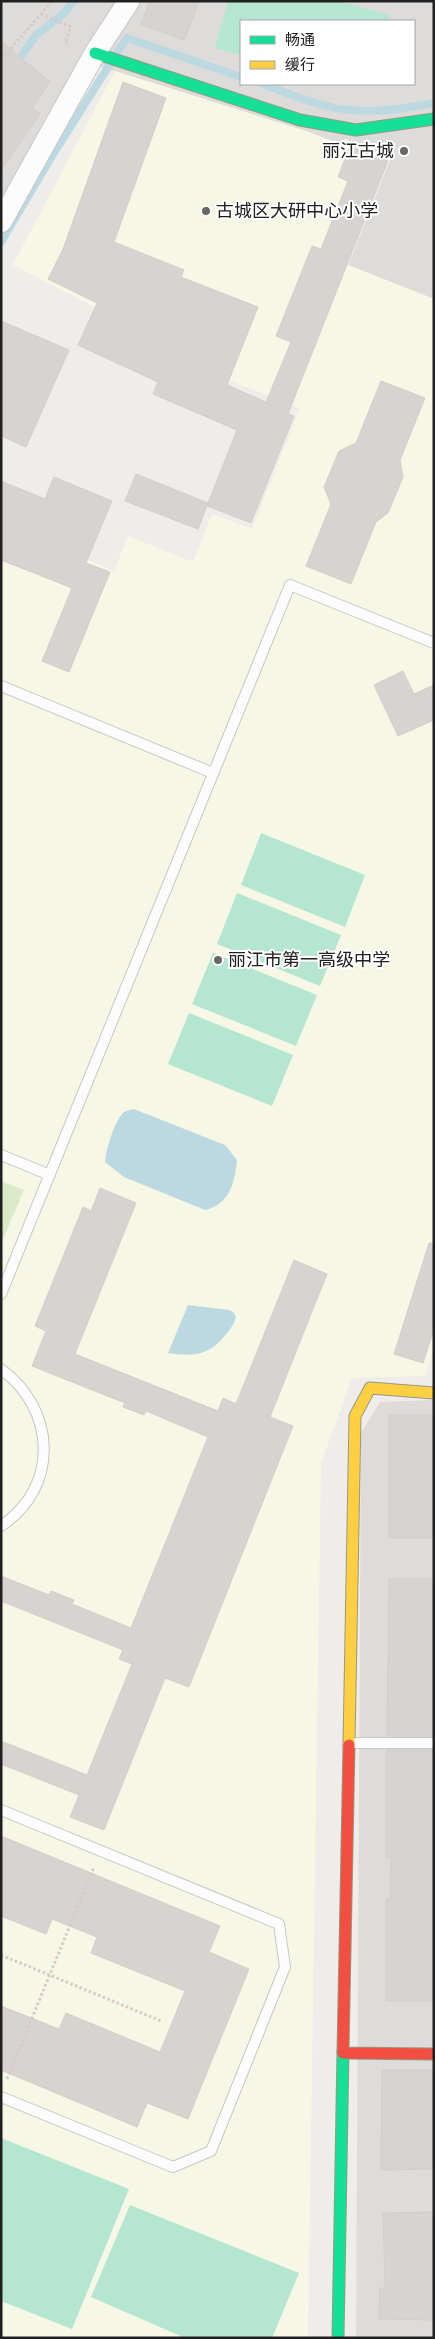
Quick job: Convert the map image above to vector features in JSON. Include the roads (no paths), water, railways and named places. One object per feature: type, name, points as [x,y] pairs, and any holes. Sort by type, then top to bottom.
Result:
[{"type":"street","points":[[1,222],[95,53],[129,1]]},
{"type":"street","points":[[95,53],[300,120],[356,130],[434,119]]},
{"type":"street","points":[[338,2338],[355,1416],[370,1388],[434,1393]]},
{"type":"street","points":[[343,2053],[434,2054]]},
{"type":"lane","points":[[1,1294],[290,584],[434,643]]},
{"type":"lane","points":[[1,686],[213,773]]},
{"type":"lane","points":[[1,1155],[50,1175]]},
{"type":"lane","points":[[1,1368],[26,1391],[35,1406],[44,1442],[43,1460],[32,1494],[22,1509],[1,1526]]},
{"type":"lane","points":[[349,1743],[434,1742]]},
{"type":"lane","points":[[1,1810],[279,1924],[285,1967],[211,2151],[173,2166],[1,2097]]},
{"type":"water","points":[[134,1109],[225,1145],[237,1160],[232,1185],[220,1203],[205,1210],[124,1177],[105,1162],[114,1129],[120,1117],[124,1112]]},
{"type":"water","points":[[188,1305],[229,1310],[236,1317],[228,1332],[209,1350],[190,1355],[168,1353]]},
{"type":"waterway","points":[[15,65],[36,35],[62,15],[74,1]]},
{"type":"waterway","points":[[116,54],[127,38],[240,77]]},
{"type":"waterway","points":[[1,242],[110,64]]},
{"type":"waterway","points":[[265,85],[302,99],[340,109],[367,111],[407,108],[434,103]]},
{"type":"place","name":"丽江古城","points":[[404,151]]},
{"type":"place","name":"古城区大研中心小学","points":[[206,211]]},
{"type":"place","name":"丽江市第一高级中学","points":[[218,960]]}]
